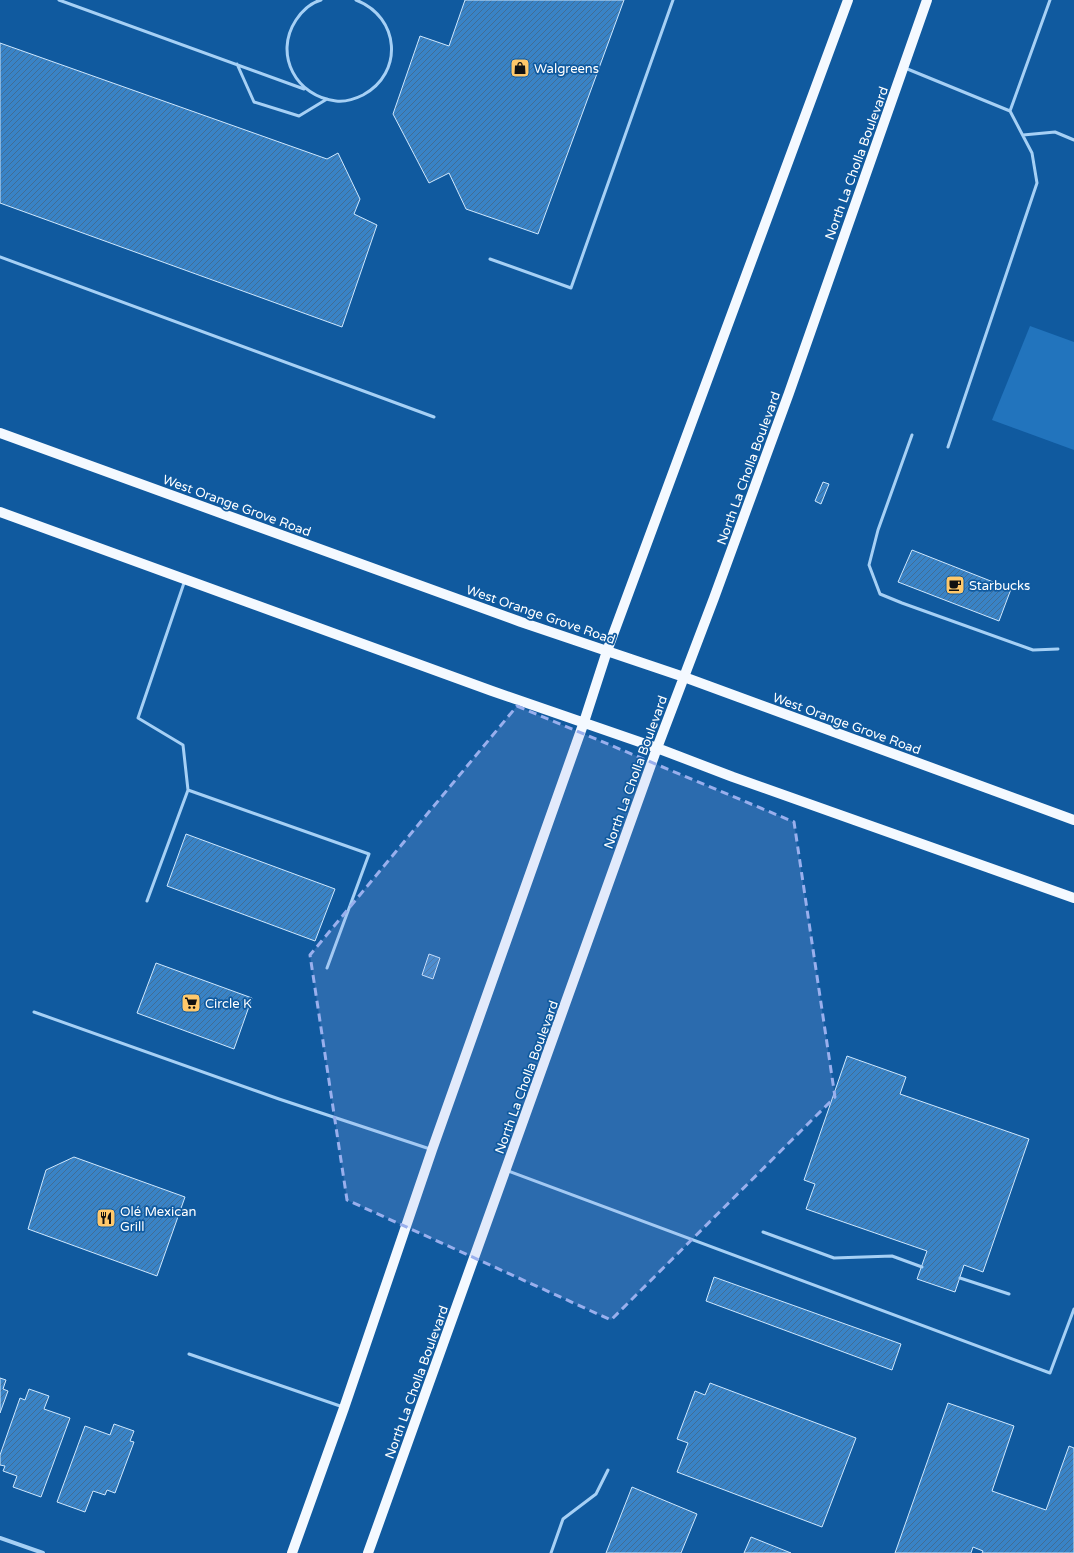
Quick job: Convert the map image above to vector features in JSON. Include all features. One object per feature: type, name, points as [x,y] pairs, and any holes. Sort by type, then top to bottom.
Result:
[{"type":"main road","points":[[292,1553],[344,1408],[432,1150],[584,722],[607,651],[848,0]]},
{"type":"main road","name":"North La Cholla Boulevard","points":[[368,1553],[657,748],[783,408],[927,0]]},
{"type":"main road","name":"West Orange Grove Road","points":[[0,433],[517,620],[684,677],[1074,820]]},
{"type":"main road","points":[[0,512],[492,691],[584,722],[733,777],[1074,898]]},
{"type":"street","points":[[0,1538],[43,1553]]},
{"type":"lane","points":[[59,0],[306,89],[320,98],[338,101],[355,99],[371,91],[383,79],[390,63],[392,46],[388,29],[379,14],[366,4],[356,0]]},
{"type":"lane","points":[[306,89],[294,76],[288,60],[287,43],[292,26],[302,12],[316,1],[321,0]]},
{"type":"lane","points":[[490,259],[571,288],[673,0]]},
{"type":"lane","points":[[1010,111],[1050,0]]},
{"type":"lane","points":[[237,64],[254,102],[299,116],[327,99]]},
{"type":"lane","points":[[904,67],[1010,111],[1032,153],[1037,182],[948,447]]},
{"type":"lane","points":[[1023,135],[1055,132],[1074,140]]},
{"type":"lane","points":[[0,257],[434,417]]},
{"type":"lane","points":[[912,435],[878,530],[869,565],[880,594],[1033,650],[1058,649]]},
{"type":"lane","points":[[147,901],[188,790],[182,745],[138,718],[185,580]]},
{"type":"lane","points":[[188,790],[368,854],[327,968]]},
{"type":"lane","points":[[34,1012],[279,1099],[432,1150]]},
{"type":"lane","points":[[506,1171],[1050,1373],[1074,1309]]},
{"type":"lane","points":[[763,1232],[834,1258],[892,1256],[922,1267]]},
{"type":"lane","points":[[960,1278],[1008,1294]]},
{"type":"lane","points":[[189,1354],[344,1408]]},
{"type":"lane","points":[[551,1553],[563,1519],[596,1494],[608,1470]]},
{"type":"highlighted area","points":[[517,706],[794,822],[835,1097],[611,1320],[347,1200],[310,955]]},
{"type":"shaded area","points":[[1030,326],[1074,342],[1074,450],[992,420]]},
{"type":"building","points":[[465,0],[624,0],[538,234],[466,209],[449,173],[429,183],[393,114],[420,36],[449,46]]},
{"type":"building","points":[[0,43],[327,159],[338,153],[360,199],[354,214],[377,225],[342,327],[0,203]]},
{"type":"building","points":[[823,482],[829,484],[821,504],[815,501]]},
{"type":"building","name":"Starbucks","points":[[912,550],[1011,589],[999,621],[898,582]]},
{"type":"building","points":[[186,834],[335,889],[315,941],[167,886]]},
{"type":"building","points":[[429,954],[440,958],[433,979],[422,975]]},
{"type":"building","points":[[156,963],[252,998],[234,1049],[137,1013]]},
{"type":"building","points":[[847,1056],[906,1077],[900,1094],[1029,1139],[983,1272],[964,1265],[955,1292],[917,1279],[927,1251],[806,1209],[815,1184],[804,1180]]},
{"type":"building","points":[[74,1157],[185,1197],[157,1276],[28,1229],[46,1170]]},
{"type":"building","points":[[714,1277],[901,1344],[892,1370],[706,1301]]},
{"type":"building","points":[[0,1378],[6,1380],[3,1389],[8,1391],[0,1413]]},
{"type":"building","points":[[710,1383],[856,1438],[822,1527],[677,1472],[688,1443],[677,1439],[695,1391],[705,1395]]},
{"type":"building","points":[[29,1389],[49,1396],[44,1409],[70,1418],[41,1497],[13,1487],[17,1476],[3,1471],[5,1466],[0,1465],[0,1455],[20,1398],[25,1400]]},
{"type":"building","points":[[948,1403],[1014,1426],[992,1491],[1046,1510],[1069,1446],[1074,1448],[1074,1553],[982,1553],[983,1551],[973,1547],[971,1553],[895,1553]]},
{"type":"building","points":[[114,1424],[134,1431],[130,1441],[134,1442],[115,1493],[107,1490],[105,1495],[93,1491],[85,1512],[57,1502],[85,1426],[110,1435]]},
{"type":"building","points":[[632,1487],[697,1514],[681,1553],[606,1553]]},
{"type":"building","points":[[751,1537],[791,1553],[744,1553]]},
{"type":"place","name":"Walgreens","points":[[520,68]]},
{"type":"place","name":"Starbucks","points":[[955,585]]},
{"type":"place","name":"Circle K","points":[[191,1003]]},
{"type":"place","name":"Olé Mexican Grill","points":[[106,1218]]}]
